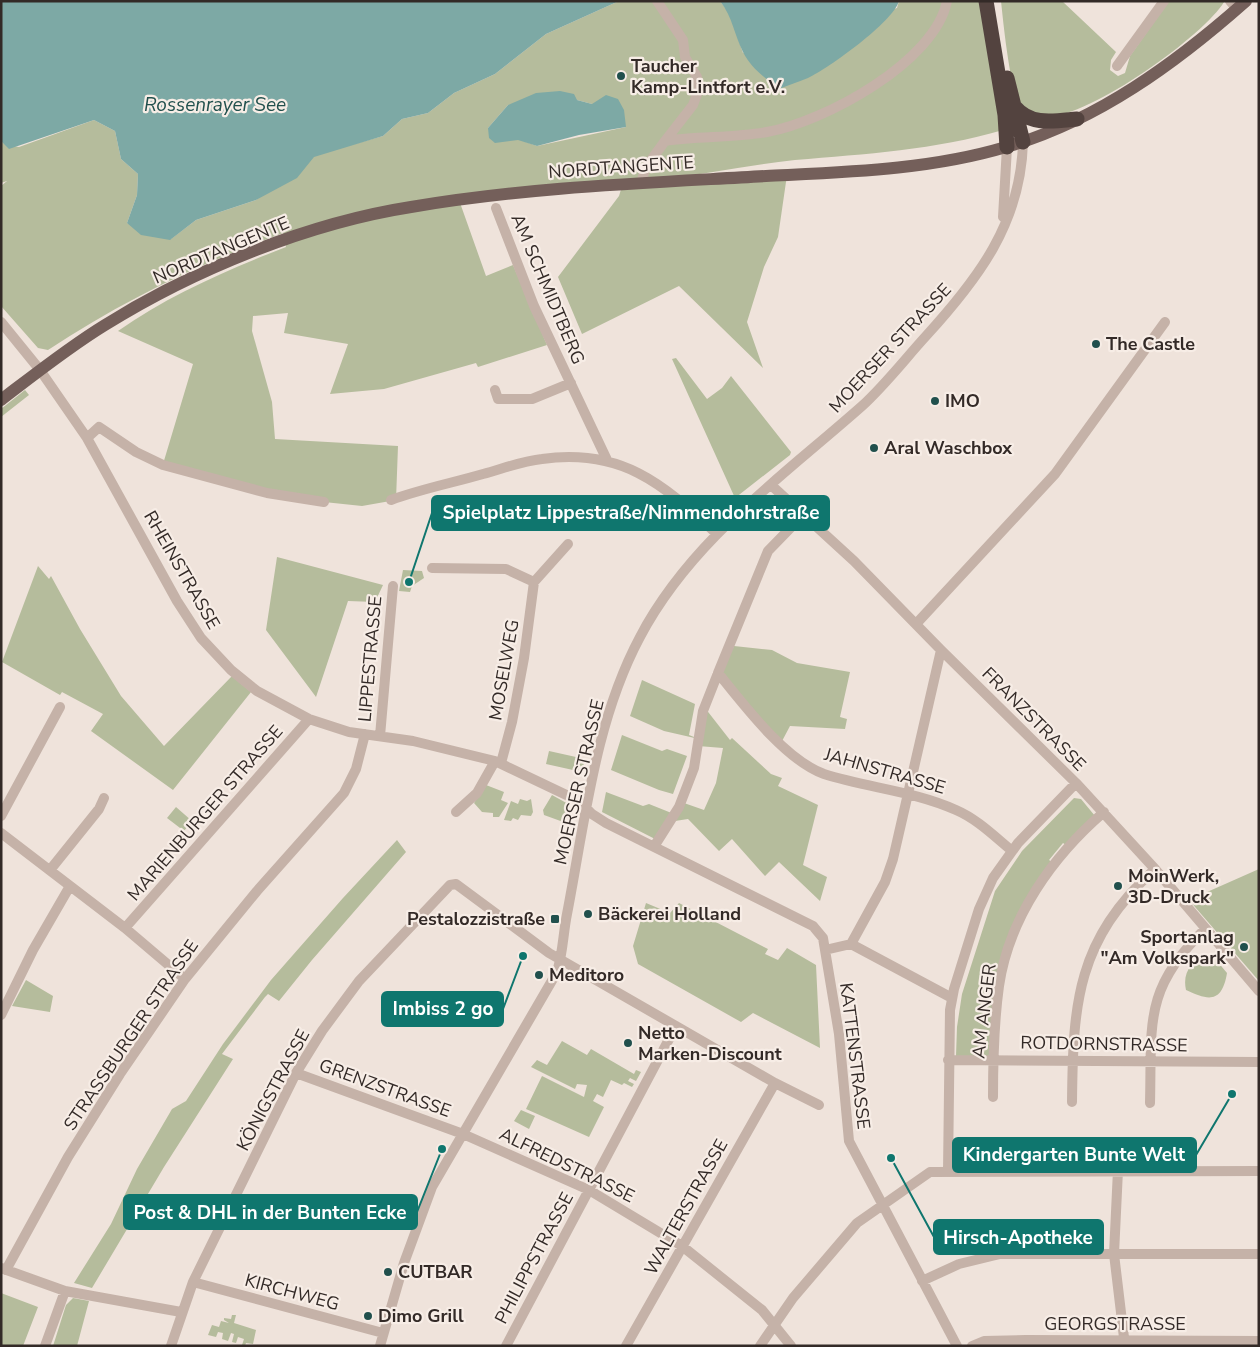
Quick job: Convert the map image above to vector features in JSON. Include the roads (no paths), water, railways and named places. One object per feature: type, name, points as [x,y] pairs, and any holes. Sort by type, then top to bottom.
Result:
[{"type":"highway","points":[[986,1],[1005,115],[1007,147]]},
{"type":"highway","points":[[995,1],[1006,76],[1023,142]]},
{"type":"highway","points":[[1015,107],[1025,116],[1039,121],[1077,119]]},
{"type":"main road","name":"NORDTANGENTE","points":[[1,400],[104,325],[154,297],[231,261],[286,240],[362,218],[408,207],[526,191],[914,166],[1023,142],[1077,119],[1151,76],[1237,4]]},
{"type":"street","points":[[641,183],[646,166],[693,105],[699,89],[697,77],[685,57],[683,40],[657,1]]},
{"type":"street","points":[[665,141],[767,132],[826,114],[882,78],[926,45],[937,28],[947,1]]},
{"type":"street","points":[[1117,66],[1164,1]]},
{"type":"street","name":"MOERSER STRASSE","points":[[380,1346],[425,1204],[440,1173],[557,972],[604,730],[621,679],[640,637],[680,573],[717,534],[865,404],[950,310],[980,272],[999,237],[1016,192],[1022,163],[1023,142]]},
{"type":"street","name":"MOERSER STRASSE","points":[[999,237],[1006,192],[1007,147]]},
{"type":"street","name":"AM SCHMIDTBERG","points":[[496,208],[534,306],[607,460]]},
{"type":"street","name":"RHEINSTRASSE","points":[[1,322],[40,370],[87,438],[177,601],[202,638],[231,670],[257,692],[309,719],[349,732],[414,741],[498,762],[569,796],[588,808]]},
{"type":"street","points":[[916,624],[1055,474],[1165,322]]},
{"type":"street","name":"AM SCHMIDTBERG","points":[[495,390],[498,399],[532,398],[571,383]]},
{"type":"street","points":[[87,438],[99,427],[136,452],[164,465],[274,494],[324,502]]},
{"type":"street","points":[[391,500],[540,459],[576,456],[607,460],[636,470],[693,512],[717,534]]},
{"type":"street","name":"FRANZSTRASSE","points":[[771,485],[854,561],[1104,812],[1259,991]]},
{"type":"street","points":[[655,845],[679,807],[694,768],[703,711],[768,551],[803,515]]},
{"type":"street","points":[[432,568],[506,569],[534,582],[568,544]]},
{"type":"street","name":"MOSELWEG","points":[[498,762],[512,722],[524,658],[534,582]]},
{"type":"street","name":"LIPPESTRASSE","points":[[380,736],[393,586]]},
{"type":"street","points":[[851,944],[885,882],[909,794],[941,650]]},
{"type":"street","name":"JAHNSTRASSE","points":[[718,673],[756,720],[802,761],[823,774],[909,794],[958,810],[984,827],[1011,850]]},
{"type":"street","points":[[1,816],[60,708]]},
{"type":"street","name":"MARIENBURGER STRASSE","points":[[125,928],[309,719]]},
{"type":"street","name":"STRASSBURGER STRASSE","points":[[4,1269],[68,1157],[120,1074],[185,979],[257,891],[344,793],[356,769],[365,734]]},
{"type":"street","points":[[456,812],[477,793],[498,762]]},
{"type":"street","points":[[948,1172],[948,1022],[952,998],[983,898],[992,878],[1011,850],[1076,783]]},
{"type":"street","points":[[50,870],[99,809],[104,798]]},
{"type":"street","name":"KATTENSTRASSE","points":[[588,808],[596,818],[655,845],[813,926],[823,938],[839,1034],[850,1141],[957,1346]]},
{"type":"street","name":"AM ANGER","points":[[993,1097],[999,985],[1019,923],[1052,866],[1080,832],[1104,812]]},
{"type":"street","points":[[1,833],[125,928],[185,979]]},
{"type":"street","points":[[1072,1102],[1074,1024],[1079,991],[1096,944],[1121,903],[1155,869]]},
{"type":"street","name":"KÖNIGSTRASSE","points":[[171,1346],[181,1312],[193,1282],[296,1073],[322,1031],[359,981],[450,885],[456,884],[549,953],[561,958]]},
{"type":"street","points":[[1,1015],[33,950],[70,886]]},
{"type":"street","points":[[1150,1103],[1152,1022],[1161,988],[1174,962],[1205,929]]},
{"type":"street","points":[[825,950],[851,944],[952,998]]},
{"type":"street","points":[[561,958],[775,1083],[819,1105]]},
{"type":"street","name":"PHILIPPSTRASSE","points":[[506,1346],[676,1026]]},
{"type":"street","name":"ROTDORNSTRASSE","points":[[948,1060],[1259,1062]]},
{"type":"street","name":"GRENZSTRASSE","points":[[296,1073],[463,1134]]},
{"type":"street","name":"WALTERSTRASSE","points":[[626,1346],[775,1083]]},
{"type":"street","name":"ALFREDSTRASSE","points":[[463,1134],[589,1190],[682,1246],[762,1310],[791,1346]]},
{"type":"street","points":[[1118,1170],[1114,1254],[1125,1343]]},
{"type":"street","points":[[760,1346],[793,1298],[857,1223],[930,1172],[1259,1171]]},
{"type":"street","points":[[922,1281],[959,1264],[1000,1254],[1259,1254]]},
{"type":"street","points":[[4,1269],[65,1291],[181,1312]]},
{"type":"street","name":"KIRCHWEG","points":[[193,1282],[383,1333]]},
{"type":"street","points":[[45,1346],[65,1291]]},
{"type":"street","name":"GEORGSTRASSE","points":[[972,1346],[984,1341],[1125,1343],[1259,1341]]},
{"type":"water","name":"Rossenrayer See","points":[[1,1],[619,1],[546,34],[495,74],[454,93],[428,113],[402,119],[383,136],[314,157],[297,178],[256,200],[196,220],[170,240],[141,235],[127,223],[137,195],[138,174],[121,159],[115,131],[94,120],[9,149],[1,141]]},
{"type":"water","points":[[720,1],[899,1],[894,10],[873,32],[844,55],[818,73],[779,89],[746,58],[731,20]]},
{"type":"water","points":[[560,91],[574,94],[577,100],[592,104],[606,95],[618,99],[624,110],[626,127],[579,135],[537,146],[518,140],[495,143],[489,138],[488,128],[508,105],[536,93]]},
{"type":"place","name":"Taucher Kamp-Lintfort e.V.","points":[[621,76]]},
{"type":"place","name":"The Castle","points":[[1096,344]]},
{"type":"place","name":"IMO","points":[[935,401]]},
{"type":"place","name":"Aral Waschbox","points":[[874,448]]},
{"type":"place","name":"Spielplatz Lippestraße/Nimmendohrstraße","points":[[409,582]]},
{"type":"place","name":"MoinWerk, 3D-Druck","points":[[1118,886]]},
{"type":"place","name":"Bäckerei Holland","points":[[588,914]]},
{"type":"place","name":"Pestalozzistraße","points":[[555,919]]},
{"type":"place","name":"Sportanlag \"Am Volkspark\"","points":[[1244,947]]},
{"type":"place","name":"Imbiss 2 go","points":[[523,956]]},
{"type":"place","name":"Meditoro","points":[[539,975]]},
{"type":"place","name":"Netto Marken-Discount","points":[[628,1043]]},
{"type":"place","name":"Kindergarten Bunte Welt","points":[[1232,1094]]},
{"type":"place","name":"Post & DHL in der Bunten Ecke","points":[[442,1149]]},
{"type":"place","name":"Hirsch-Apotheke","points":[[891,1158]]},
{"type":"place","name":"CUTBAR","points":[[388,1272]]},
{"type":"place","name":"Dimo Grill","points":[[368,1316]]}]
